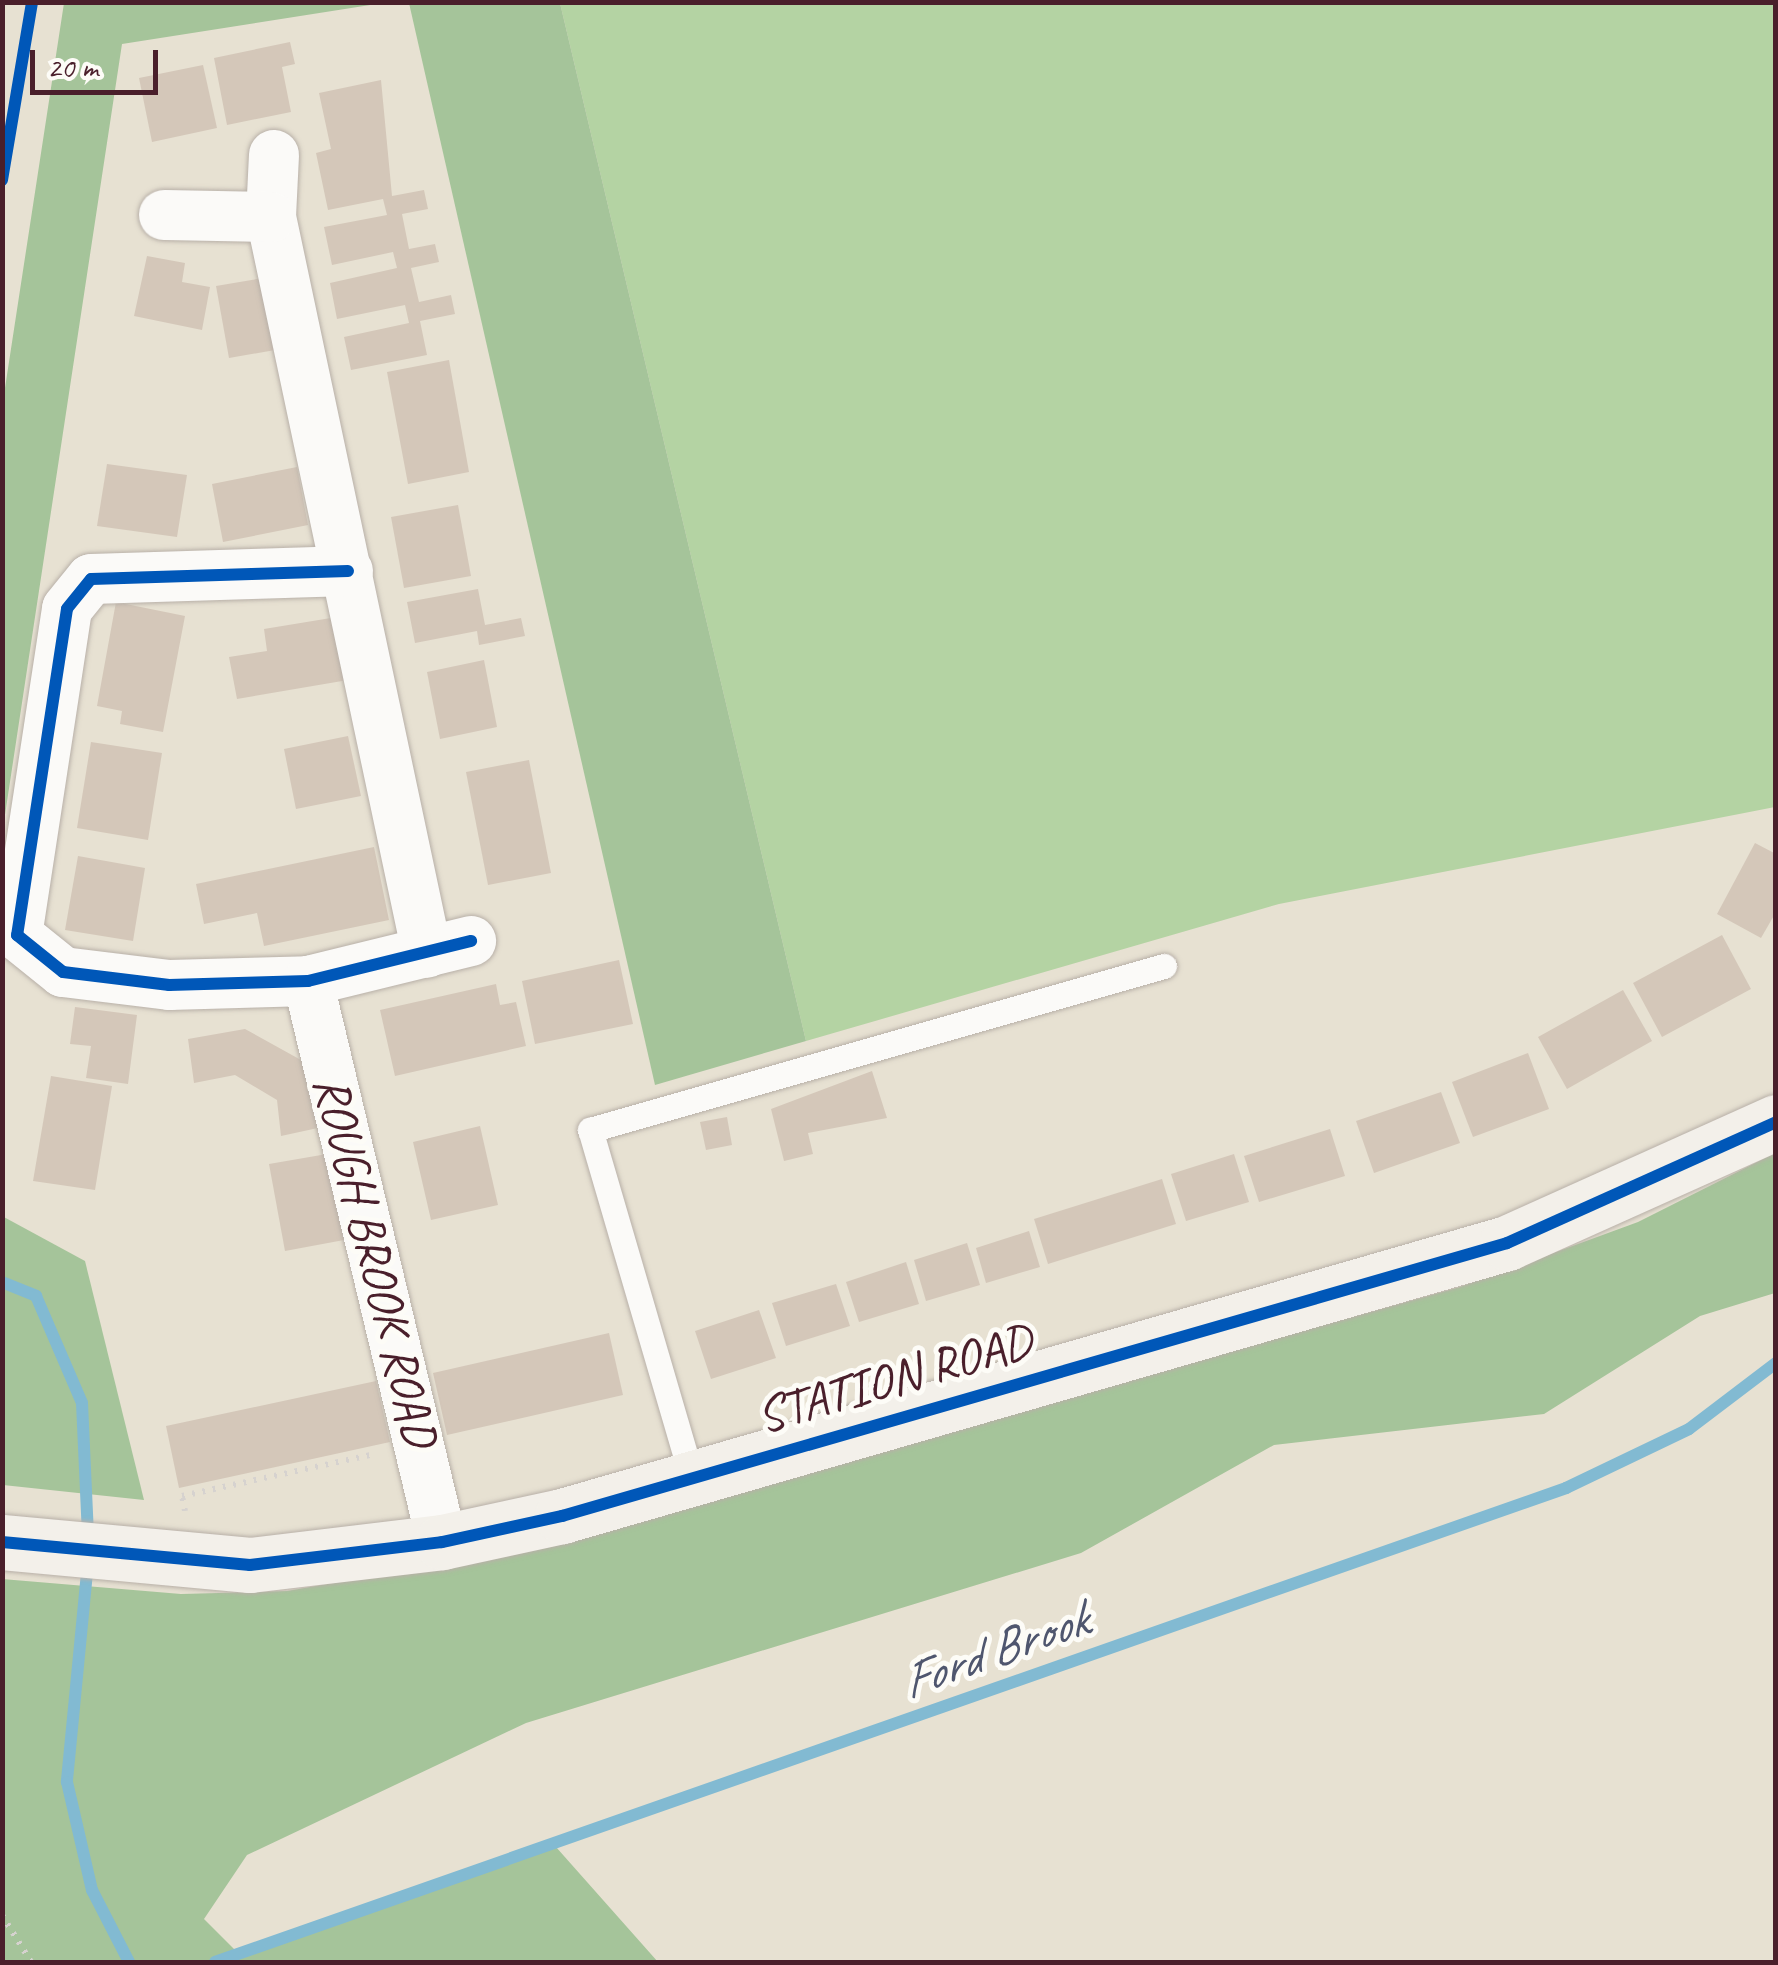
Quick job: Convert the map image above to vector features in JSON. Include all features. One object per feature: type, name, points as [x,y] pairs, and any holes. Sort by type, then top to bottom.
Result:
[{"type":"street","points":[[274,155],[271,217],[348,571],[449,946],[308,981],[169,985],[63,972],[17,935],[68,610],[91,579],[121,574],[230,581],[348,571]]},
{"type":"street","points":[[164,215],[271,217]]},
{"type":"street","name":"ROUGH BROOK ROAD","points":[[308,981],[442,1542]]},
{"type":"street","name":"STATION ROAD","points":[[26,1545],[135,1558],[250,1565],[442,1542],[692,1478],[1507,1243],[1776,1122]]},
{"type":"lane","points":[[692,1478],[590,1130],[1164,966]]},
{"type":"path","points":[[186,1515],[182,1496],[380,1453]]},
{"type":"path","points":[[2,1915],[30,1962]]},
{"type":"green space","points":[[64,3],[383,3],[122,44],[3,828],[3,401]]},
{"type":"green space","points":[[409,3],[560,3],[806,1041],[655,1085]]},
{"type":"green space","points":[[560,3],[1775,3],[1775,807],[1279,904],[806,1041]]},
{"type":"green space","points":[[1775,1153],[1775,1293],[1700,1316],[1544,1414],[1274,1445],[1081,1553],[526,1723],[247,1855],[204,1919],[239,1954],[556,1847],[658,1962],[3,1962],[2,1579],[181,1594],[287,1591],[517,1551],[1460,1287],[1638,1222]]},
{"type":"green space","points":[[2,1216],[85,1261],[144,1500],[3,1485]]},
{"type":"building","points":[[290,42],[295,64],[282,67],[291,112],[227,125],[214,58]]},
{"type":"building","points":[[203,65],[217,128],[152,142],[139,78]]},
{"type":"building","points":[[381,80],[392,196],[424,190],[428,209],[402,214],[409,249],[435,244],[439,262],[411,268],[419,302],[451,295],[455,314],[420,321],[427,355],[351,370],[344,337],[409,323],[405,305],[337,319],[330,283],[397,268],[393,252],[332,265],[324,227],[387,215],[383,199],[328,210],[316,153],[331,149],[319,93]]},
{"type":"building","points":[[147,256],[185,263],[182,282],[210,287],[202,330],[134,316]]},
{"type":"building","points":[[263,278],[275,350],[229,358],[216,286]]},
{"type":"building","points":[[449,360],[469,472],[408,484],[387,372]]},
{"type":"building","points":[[107,464],[187,475],[177,537],[97,526]]},
{"type":"building","points":[[297,467],[308,525],[223,542],[212,484]]},
{"type":"building","points":[[458,505],[471,576],[404,588],[391,517]]},
{"type":"building","points":[[478,589],[485,625],[521,618],[525,636],[479,645],[477,631],[415,643],[407,602]]},
{"type":"building","points":[[116,602],[185,616],[163,732],[120,724],[122,711],[97,706]]},
{"type":"building","points":[[337,617],[348,680],[237,699],[229,657],[267,651],[264,629]]},
{"type":"building","points":[[484,660],[497,727],[440,739],[427,672]]},
{"type":"building","points":[[348,736],[361,796],[296,809],[284,749]]},
{"type":"building","points":[[91,742],[162,753],[148,840],[77,828]]},
{"type":"building","points":[[529,760],[551,873],[488,885],[466,772]]},
{"type":"building","points":[[1755,843],[1776,854],[1776,912],[1761,938],[1717,914]]},
{"type":"building","points":[[374,847],[389,920],[264,946],[257,913],[204,924],[196,884]]},
{"type":"building","points":[[78,856],[145,868],[133,941],[65,930]]},
{"type":"building","points":[[1722,935],[1751,989],[1662,1037],[1633,983]]},
{"type":"building","points":[[619,960],[633,1024],[535,1044],[522,981]]},
{"type":"building","points":[[496,984],[500,1005],[516,1002],[526,1046],[395,1076],[380,1010]]},
{"type":"building","points":[[1623,990],[1652,1041],[1567,1089],[1538,1037]]},
{"type":"building","points":[[75,1007],[137,1015],[128,1084],[86,1078],[91,1046],[70,1044]]},
{"type":"building","points":[[245,1029],[310,1065],[327,1126],[281,1136],[277,1100],[235,1075],[194,1083],[188,1039]]},
{"type":"building","points":[[1528,1053],[1549,1109],[1473,1137],[1452,1082]]},
{"type":"building","points":[[872,1071],[887,1118],[808,1133],[813,1154],[784,1161],[771,1109]]},
{"type":"building","points":[[51,1076],[112,1086],[95,1190],[33,1181]]},
{"type":"building","points":[[1441,1092],[1460,1143],[1374,1173],[1356,1121]]},
{"type":"building","points":[[727,1117],[732,1145],[706,1150],[700,1122]]},
{"type":"building","points":[[480,1126],[498,1205],[431,1220],[413,1142]]},
{"type":"building","points":[[1330,1129],[1345,1176],[1259,1202],[1244,1156]]},
{"type":"building","points":[[327,1154],[344,1240],[285,1251],[269,1164]]},
{"type":"building","points":[[1234,1154],[1249,1202],[1186,1221],[1171,1174]]},
{"type":"building","points":[[1162,1179],[1176,1224],[1048,1264],[1034,1219]]},
{"type":"building","points":[[1029,1231],[1040,1267],[986,1283],[976,1248]]},
{"type":"building","points":[[967,1243],[980,1285],[926,1301],[914,1260]]},
{"type":"building","points":[[906,1262],[919,1304],[859,1322],[846,1282]]},
{"type":"building","points":[[836,1284],[850,1326],[786,1346],[772,1303]]},
{"type":"building","points":[[759,1310],[776,1358],[711,1379],[695,1331]]},
{"type":"building","points":[[609,1333],[623,1395],[447,1435],[433,1373]]},
{"type":"building","points":[[376,1381],[390,1442],[179,1488],[166,1426]]},
{"type":"waterway","points":[[2,1282],[36,1296],[82,1403],[88,1537]]},
{"type":"waterway","name":"Ford Brook","points":[[215,1962],[1566,1488],[1689,1429],[1776,1363]]},
{"type":"waterway","points":[[88,1562],[67,1782],[92,1890],[129,1962]]},
{"type":"cycle path","points":[[2,180],[32,2]]},
{"type":"cycle path","points":[[348,571],[91,579],[67,609],[17,935],[63,972],[169,985],[308,981],[471,941]]},
{"type":"cycle path","points":[[2,1542],[250,1565],[442,1542],[562,1516],[1507,1243],[1776,1122]]}]
